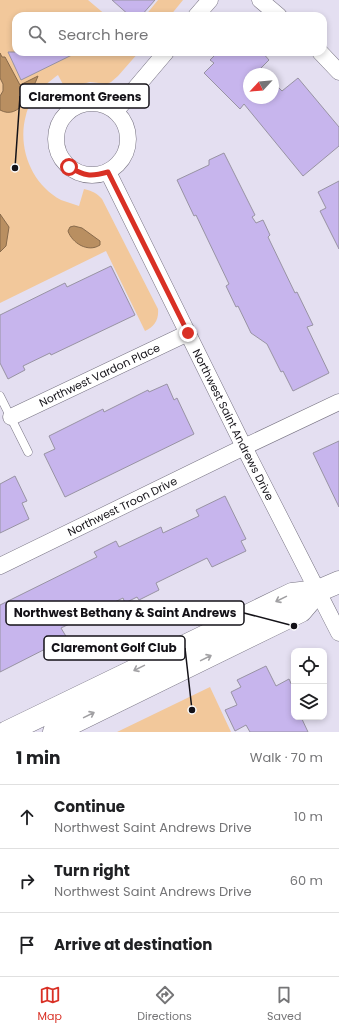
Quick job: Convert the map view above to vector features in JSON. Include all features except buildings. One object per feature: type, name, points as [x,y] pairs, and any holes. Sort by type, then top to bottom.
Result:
[{"type":"main road","points":[[7,732],[292,594],[318,591],[339,582]]},
{"type":"main road","points":[[54,732],[301,611],[318,591]]},
{"type":"street","points":[[200,12],[210,0]]},
{"type":"street","points":[[260,0],[274,12]]},
{"type":"street","points":[[116,112],[163,56]]},
{"type":"street","points":[[324,56],[339,72]]},
{"type":"street","points":[[89,103],[103,104],[116,112],[125,123],[129,137],[127,151],[120,164],[108,172],[95,176],[81,174],[69,167],[60,156],[56,143],[58,129],[64,117],[75,108],[89,103]]},
{"type":"street","name":"Northwest Saint Andrews Drive","points":[[108,172],[244,447],[339,633]]},
{"type":"street","name":"Northwest Vardon Place","points":[[11,417],[188,333]]},
{"type":"street","name":"Northwest Troon Drive","points":[[0,566],[339,402]]},
{"type":"lane","points":[[0,396],[28,452]]},
{"type":"shaded area","points":[[0,0],[88,0],[102,12],[12,12],[12,56],[136,56],[118,76],[107,84],[90,82],[66,90],[58,75],[43,87],[34,98],[26,115],[23,140],[25,152],[34,175],[51,193],[61,200],[79,206],[84,189],[94,192],[102,199],[158,309],[158,317],[155,323],[145,331],[106,251],[0,303]]},
{"type":"shaded area","points":[[158,0],[183,0],[173,12],[148,12]]},
{"type":"shaded area","points":[[0,53],[2,57],[5,57],[20,85],[38,76],[29,96],[19,108],[14,111],[7,112],[0,110],[0,96],[3,91],[3,84],[0,78]]},
{"type":"shaded area","points":[[0,214],[9,227],[6,246],[0,252]]},
{"type":"shaded area","points":[[74,226],[82,228],[100,241],[100,245],[90,248],[81,246],[73,239],[68,231],[70,227]]},
{"type":"shaded area","points":[[210,687],[231,732],[117,732]]},
{"type":"place","name":"Claremont Greens","points":[[15,168]]},
{"type":"place","name":"Northwest Bethany & Saint Andrews","points":[[294,626]]},
{"type":"place","name":"Claremont Golf Club","points":[[192,710]]},
{"type":"route","points":[[69,167],[81,174],[95,176],[108,172],[188,333]]}]
